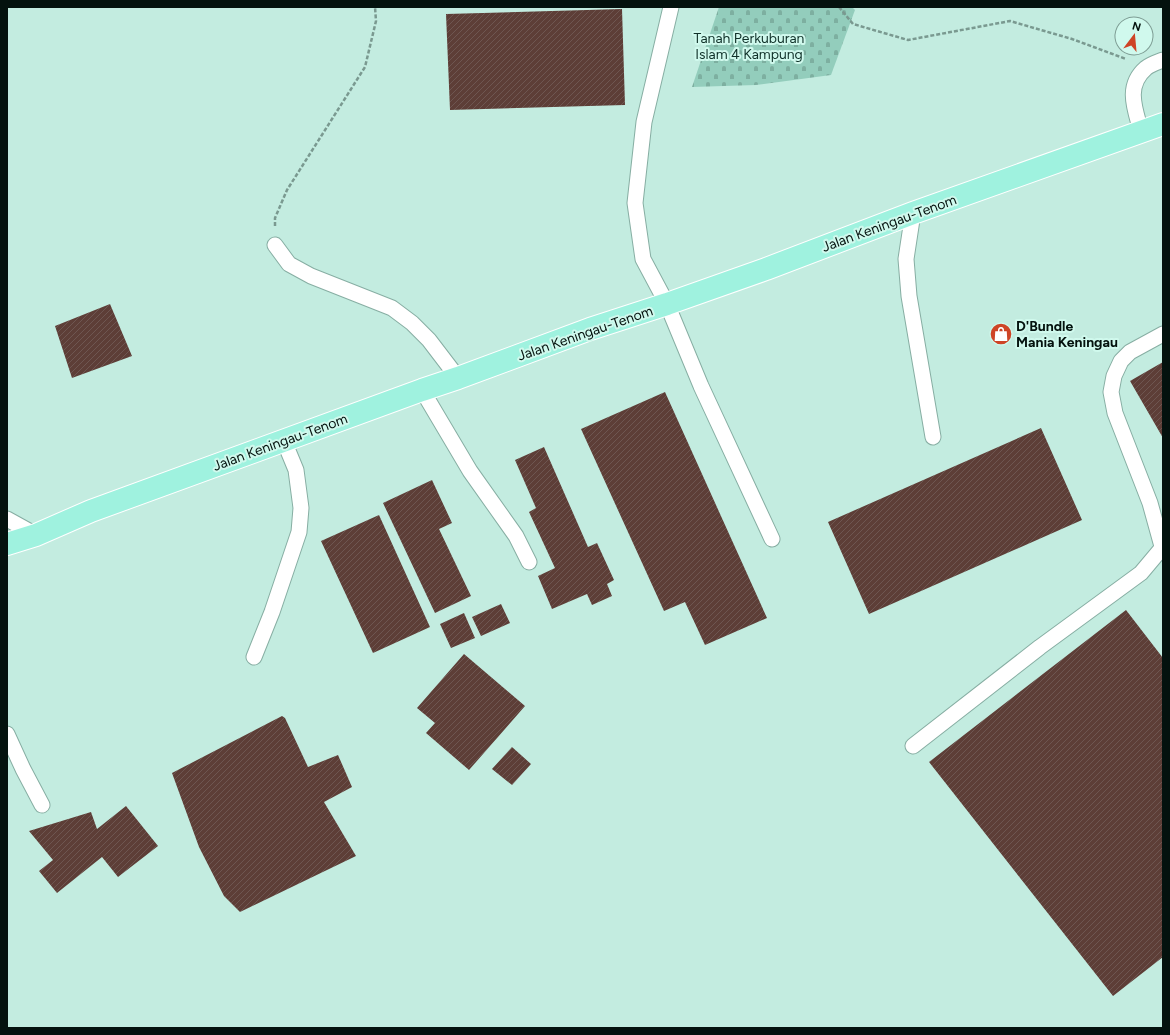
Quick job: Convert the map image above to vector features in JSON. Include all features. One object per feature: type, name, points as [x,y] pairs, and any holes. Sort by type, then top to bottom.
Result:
[{"type":"main road","name":"Jalan Keningau-Tenom","points":[[7,544],[36,535],[91,510],[590,329],[667,304],[774,266],[912,213],[1163,124]]},
{"type":"lane","points":[[671,7],[644,122],[635,203],[643,259],[667,304],[701,386],[772,539]]},
{"type":"lane","points":[[1141,131],[1133,104],[1135,81],[1147,67],[1163,60]]},
{"type":"lane","points":[[912,213],[906,259],[909,296],[933,437]]},
{"type":"lane","points":[[275,245],[289,264],[311,276],[392,308],[412,323],[430,340],[458,378]]},
{"type":"lane","points":[[913,746],[1040,647],[1141,573],[1163,549],[1150,503],[1115,413],[1111,392],[1114,376],[1121,361],[1130,352],[1163,334]]},
{"type":"lane","points":[[422,390],[470,471],[516,536],[529,562]]},
{"type":"lane","points":[[254,658],[272,612],[299,532],[301,508],[296,470],[284,441]]},
{"type":"lane","points":[[7,519],[36,535]]},
{"type":"lane","points":[[7,734],[42,805]]},
{"type":"path","points":[[275,245],[275,218],[287,190],[365,68],[376,21],[375,7]]},
{"type":"path","points":[[839,7],[853,24],[908,40],[1010,21],[1072,39],[1147,67]]},
{"type":"green space","name":"Tanah Perkuburan Islam 4 Kampung","points":[[719,7],[852,7],[855,10],[831,75],[756,85],[692,87]]},
{"type":"building","points":[[622,9],[625,105],[450,110],[446,14]]},
{"type":"building","points":[[110,304],[132,356],[72,378],[55,326]]},
{"type":"building","points":[[1163,362],[1163,438],[1130,381]]},
{"type":"building","points":[[665,392],[767,618],[705,645],[685,602],[664,611],[581,429]]},
{"type":"building","points":[[1041,428],[1082,520],[869,614],[828,522]]},
{"type":"building","points":[[544,447],[588,547],[597,543],[614,580],[607,584],[612,596],[592,605],[587,594],[552,609],[538,576],[555,568],[529,512],[536,508],[515,460]]},
{"type":"building","points":[[432,480],[452,523],[439,529],[471,596],[435,613],[383,503]]},
{"type":"building","points":[[379,515],[430,627],[373,653],[321,541]]},
{"type":"building","points":[[501,604],[510,623],[481,636],[472,617]]},
{"type":"building","points":[[1126,610],[1163,658],[1163,957],[1113,996],[929,762]]},
{"type":"building","points":[[464,613],[475,638],[451,648],[440,624]]},
{"type":"building","points":[[464,654],[525,706],[469,770],[426,733],[435,723],[417,708]]},
{"type":"building","points":[[282,716],[285,718],[308,767],[338,755],[352,787],[324,802],[356,856],[240,912],[224,896],[199,847],[172,773]]},
{"type":"building","points":[[512,747],[531,764],[512,785],[492,769]]},
{"type":"building","points":[[126,806],[158,846],[118,877],[102,857],[57,893],[39,871],[53,860],[29,831],[91,812],[97,829]]},
{"type":"place","name":"D'Bundle Mania Keningau","points":[[1001,334]]}]
